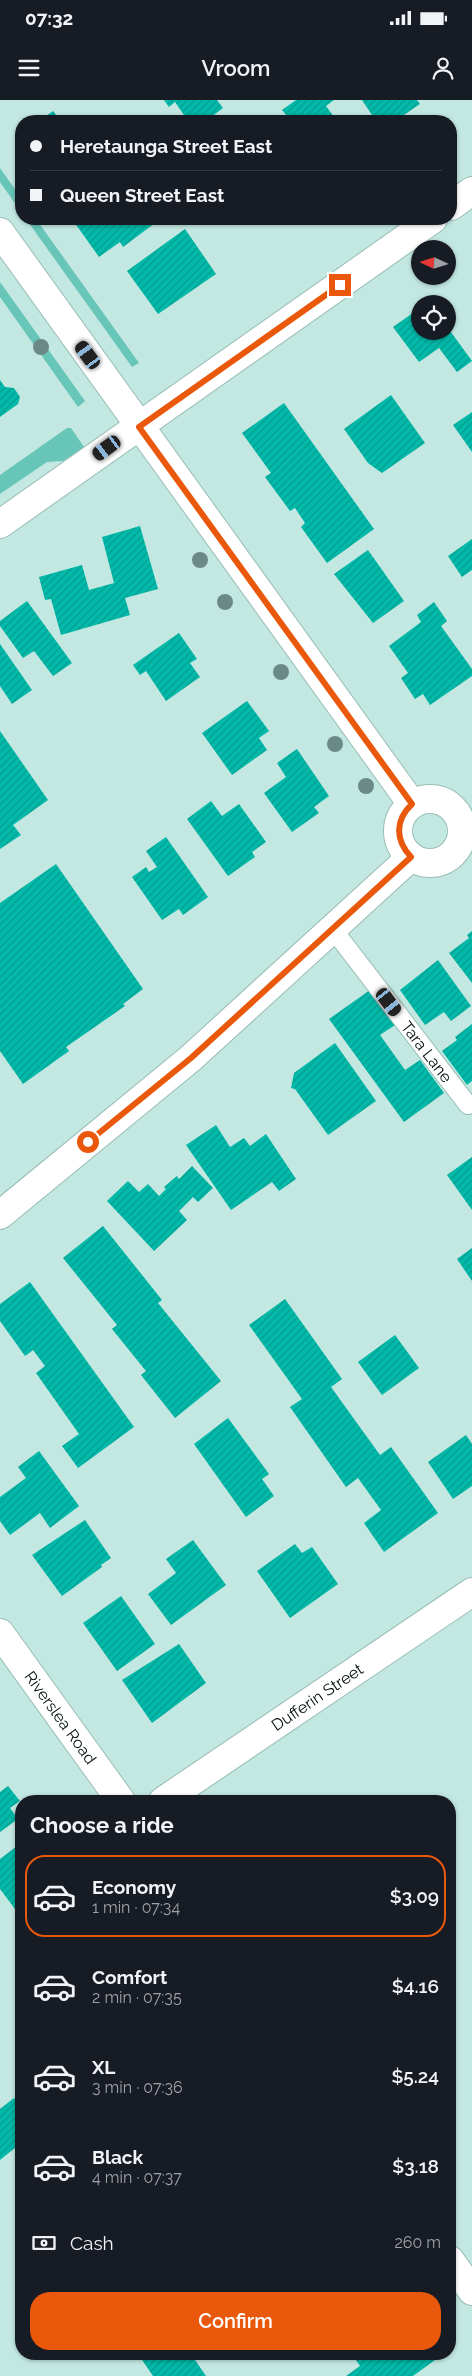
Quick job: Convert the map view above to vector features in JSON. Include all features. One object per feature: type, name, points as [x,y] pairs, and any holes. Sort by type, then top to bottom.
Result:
[{"type":"street","points":[[457,202],[472,191]]},
{"type":"street","points":[[0,524],[425,225]]},
{"type":"street","points":[[0,232],[412,804]]},
{"type":"street","points":[[431,799],[464,805],[461,838],[452,853],[446,858],[428,863],[411,857],[400,840],[398,830],[404,811],[412,804],[431,799]]},
{"type":"street","points":[[0,1216],[191,1058],[411,857]]},
{"type":"street","name":"Dufferin Street","points":[[172,1795],[472,1592]]},
{"type":"street","name":"Riverslea Road","points":[[0,1633],[117,1795]]},
{"type":"street","points":[[456,2268],[470,2285]]},
{"type":"lane","name":"Tara Lane","points":[[332,928],[468,1105]]},
{"type":"green space","points":[[0,168],[15,189],[15,203],[0,182]]},
{"type":"green space","points":[[30,225],[40,225],[139,363],[132,367]]},
{"type":"green space","points":[[0,282],[85,401],[78,407],[0,297]]},
{"type":"green space","points":[[67,428],[71,428],[84,447],[63,461],[47,462],[0,494],[0,475]]},
{"type":"building","points":[[164,100],[217,100],[223,108],[214,115],[184,115],[175,102],[169,107]]},
{"type":"building","points":[[296,100],[334,100],[326,106],[333,115],[286,115],[282,110]]},
{"type":"building","points":[[362,100],[417,100],[420,104],[404,115],[372,115]]},
{"type":"building","points":[[53,111],[56,115],[47,115]]},
{"type":"building","points":[[76,225],[152,225],[123,247],[120,242],[99,257]]},
{"type":"building","points":[[185,229],[216,274],[158,314],[127,271]]},
{"type":"building","points":[[411,314],[411,340],[456,339],[472,361],[457,372],[439,348],[419,362],[393,327]]},
{"type":"building","points":[[0,380],[5,387],[14,388],[20,397],[18,404],[0,417]]},
{"type":"building","points":[[391,395],[425,443],[382,473],[368,463],[344,429]]},
{"type":"building","points":[[284,403],[374,529],[327,563],[301,527],[305,523],[295,508],[290,511],[265,477],[271,473],[242,433]]},
{"type":"building","points":[[472,412],[472,452],[453,425]]},
{"type":"building","points":[[140,526],[158,589],[125,598],[130,615],[61,635],[51,599],[45,600],[39,577],[82,565],[89,590],[114,583],[102,537]]},
{"type":"building","points":[[472,539],[472,570],[462,577],[448,556]]},
{"type":"building","points":[[368,550],[404,601],[373,623],[334,574]]},
{"type":"building","points":[[27,601],[72,663],[53,676],[34,651],[23,658],[0,626],[0,621]]},
{"type":"building","points":[[434,602],[447,621],[441,626],[472,669],[472,676],[430,705],[423,694],[415,699],[401,678],[408,673],[389,646],[421,622],[417,615]]},
{"type":"building","points":[[179,633],[197,659],[190,663],[200,677],[166,701],[146,671],[140,675],[133,665]]},
{"type":"building","points":[[0,644],[32,690],[12,704],[0,686]]},
{"type":"building","points":[[247,701],[269,731],[259,738],[267,750],[232,775],[202,733]]},
{"type":"building","points":[[0,731],[48,800],[13,825],[21,835],[0,849]]},
{"type":"building","points":[[297,749],[329,796],[314,807],[319,813],[292,832],[264,793],[286,777],[277,763]]},
{"type":"building","points":[[211,801],[222,816],[239,804],[266,842],[252,852],[255,857],[228,876],[187,819]]},
{"type":"building","points":[[166,837],[208,897],[183,915],[179,909],[162,920],[132,877],[146,867],[149,872],[157,867],[146,851]]},
{"type":"building","points":[[56,864],[143,989],[123,1004],[125,1006],[66,1047],[69,1051],[23,1084],[0,1051],[0,903]]},
{"type":"building","points":[[472,931],[472,983],[449,953],[469,938],[467,935]]},
{"type":"building","points":[[438,960],[471,1006],[451,1021],[444,1012],[425,1025],[400,990]]},
{"type":"building","points":[[370,990],[395,1025],[380,1035],[405,1070],[420,1060],[444,1093],[404,1122],[329,1019]]},
{"type":"building","points":[[472,1024],[472,1081],[467,1085],[442,1051],[457,1040],[455,1037]]},
{"type":"building","points":[[335,1043],[376,1101],[328,1135],[295,1089],[291,1088],[294,1073]]},
{"type":"building","points":[[216,1125],[230,1147],[244,1138],[250,1146],[266,1134],[296,1179],[279,1191],[272,1182],[231,1210],[186,1145]]},
{"type":"building","points":[[472,1157],[472,1210],[447,1175]]},
{"type":"building","points":[[192,1166],[213,1188],[198,1202],[193,1197],[179,1211],[187,1220],[154,1251],[107,1201],[128,1181],[139,1192],[148,1184],[159,1196],[166,1189],[164,1187],[177,1176],[179,1179]]},
{"type":"building","points":[[103,1226],[162,1300],[158,1303],[221,1381],[175,1418],[141,1375],[146,1371],[112,1329],[117,1325],[63,1258]]},
{"type":"building","points":[[472,1248],[472,1281],[457,1259]]},
{"type":"building","points":[[30,1282],[134,1427],[78,1468],[62,1446],[79,1434],[36,1373],[45,1366],[33,1350],[25,1356],[0,1321],[0,1304]]},
{"type":"building","points":[[285,1299],[342,1379],[331,1387],[380,1455],[391,1447],[438,1513],[384,1552],[364,1523],[381,1510],[358,1478],[346,1487],[290,1407],[302,1399],[249,1325]]},
{"type":"building","points":[[395,1335],[419,1368],[382,1395],[358,1362]]},
{"type":"building","points":[[228,1418],[269,1474],[262,1479],[274,1496],[246,1517],[194,1444]]},
{"type":"building","points":[[466,1435],[472,1444],[472,1486],[453,1499],[428,1462]]},
{"type":"building","points":[[39,1451],[79,1506],[50,1528],[40,1513],[10,1535],[0,1521],[0,1497],[26,1478],[18,1467]]},
{"type":"building","points":[[85,1520],[111,1558],[101,1565],[102,1567],[62,1596],[32,1555]]},
{"type":"building","points":[[193,1540],[226,1585],[171,1625],[148,1594],[176,1573],[166,1559]]},
{"type":"building","points":[[295,1544],[302,1553],[312,1547],[338,1584],[290,1618],[257,1571]]},
{"type":"building","points":[[121,1596],[155,1644],[117,1671],[83,1623]]},
{"type":"building","points":[[179,1644],[206,1683],[152,1723],[122,1680]]},
{"type":"building","points":[[8,1786],[15,1795],[15,1804],[10,1808],[15,1815],[15,1821],[0,1832],[0,1792]]},
{"type":"building","points":[[15,1848],[15,1909],[0,1889],[0,1859]]},
{"type":"building","points":[[14,2098],[15,2099],[15,2148],[0,2160],[0,2109]]},
{"type":"building","points":[[142,2360],[195,2360],[206,2376],[153,2376]]},
{"type":"building","points":[[356,2360],[435,2360],[413,2376],[346,2376],[360,2366]]},
{"type":"route","points":[[88,1142],[191,1058],[411,857],[404,850],[398,830],[404,811],[412,804],[407,796],[139,427],[340,285]]}]
